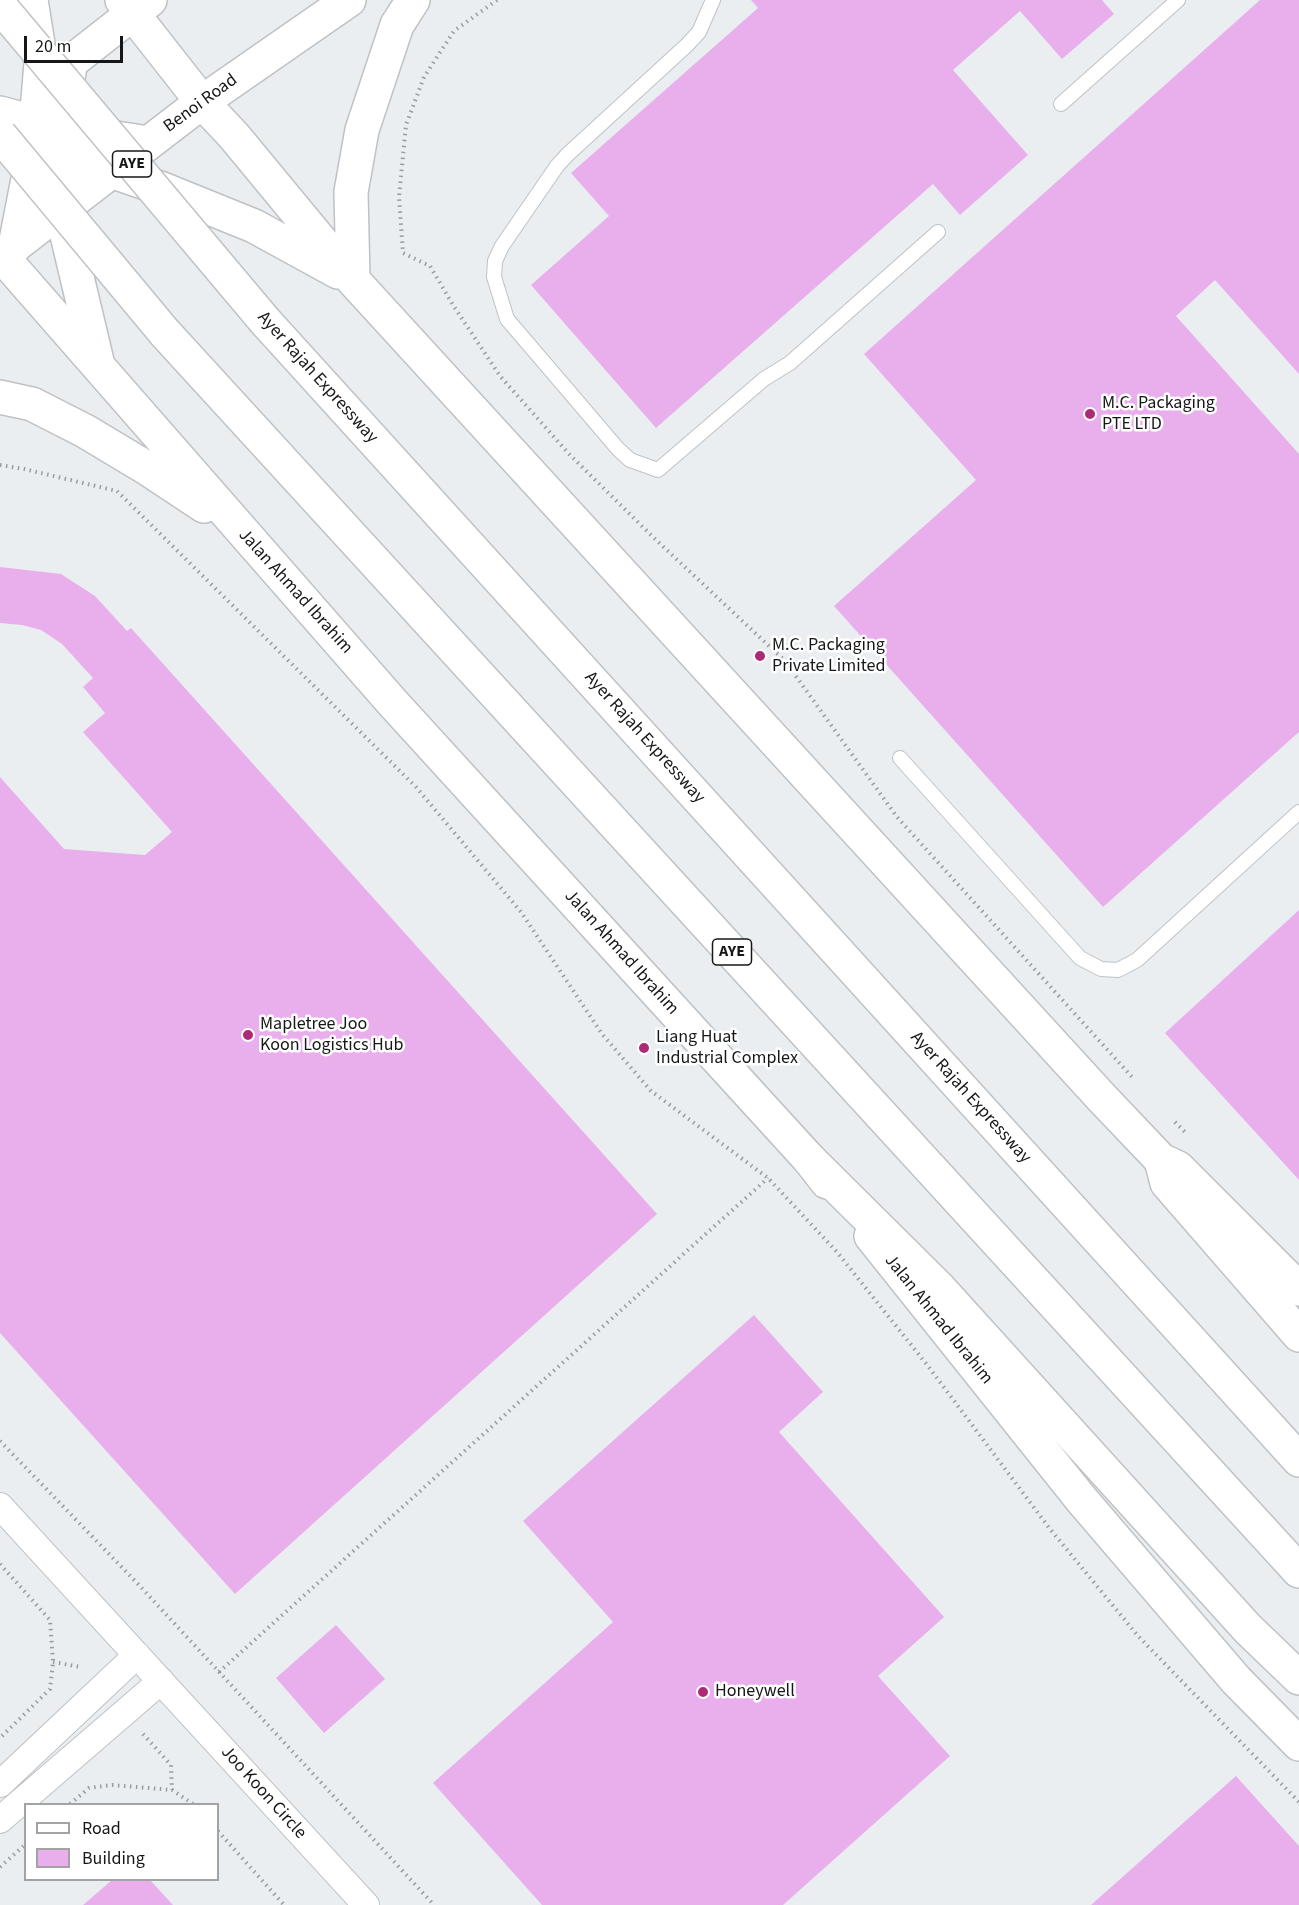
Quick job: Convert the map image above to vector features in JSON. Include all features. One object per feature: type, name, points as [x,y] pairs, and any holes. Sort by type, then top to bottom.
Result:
[{"type":"main road","points":[[31,0],[40,63],[38,88],[47,138],[99,369]]},
{"type":"main road","name":"Benoi Road","points":[[4,253],[202,102],[349,0]]},
{"type":"main road","points":[[353,280],[351,192],[362,130],[397,25],[413,0]]},
{"type":"main road","points":[[353,280],[254,226],[113,171],[47,138],[1,124],[38,88],[71,62],[135,4],[202,102],[234,136],[353,280],[1102,1098],[1161,1160],[1178,1168],[1299,1289]]},
{"type":"main road","name":"Ayer Rajah Expressway","points":[[0,6],[265,321],[1299,1460]]},
{"type":"main road","points":[[4,253],[47,138],[71,62]]},
{"type":"main road","name":"AYE","points":[[1,124],[165,333],[1299,1570]]},
{"type":"main road","points":[[47,138],[148,143]]},
{"type":"main road","name":"Jalan Ahmad Ibrahim","points":[[4,253],[99,369],[400,711],[809,1159],[1081,1499],[1236,1680],[1299,1744]]},
{"type":"main road","points":[[0,397],[32,404],[85,431],[238,528]]},
{"type":"main road","points":[[809,1159],[940,1289],[1248,1629],[1299,1678]]},
{"type":"main road","points":[[1161,1160],[1167,1183],[1299,1335]]},
{"type":"street","name":"Joo Koon Circle","points":[[0,1506],[366,1905]]},
{"type":"street","points":[[0,1784],[137,1655]]},
{"type":"street","points":[[0,1820],[161,1681]]},
{"type":"lane","points":[[713,0],[699,32],[687,45],[567,154],[502,246],[495,261],[494,278],[507,319],[618,449],[630,460],[658,470],[764,379],[790,363],[938,232]]},
{"type":"lane","points":[[1156,0],[1166,11]]},
{"type":"lane","points":[[1061,105],[1178,0]]},
{"type":"lane","points":[[900,758],[1080,958],[1101,969],[1118,970],[1137,960],[1299,812]]},
{"type":"path","points":[[497,0],[454,31],[424,77],[405,125],[399,197],[404,254],[430,266],[500,376],[569,454],[654,538],[785,661],[897,817],[1134,1078]]},
{"type":"path","points":[[0,465],[117,491],[416,787],[521,912],[602,1034],[651,1091],[768,1178],[837,1252],[928,1366],[1050,1528],[1138,1636],[1299,1802]]},
{"type":"path","points":[[1174,1121],[1190,1137]]},
{"type":"path","points":[[219,1672],[768,1178]]},
{"type":"path","points":[[0,1441],[219,1672],[434,1905]]},
{"type":"path","points":[[0,1564],[50,1620],[52,1662],[50,1689],[0,1738]]},
{"type":"path","points":[[71,1803],[89,1788],[112,1785],[172,1790],[192,1803]]},
{"type":"path","points":[[219,1832],[284,1905]]},
{"type":"path","points":[[0,1867],[24,1846]]},
{"type":"building","points":[[751,0],[1102,0],[1114,14],[1062,59],[1020,11],[953,70],[1028,155],[960,215],[933,184],[656,428],[531,285],[609,216],[571,173],[758,8]]},
{"type":"building","name":"M.C. Packaging PTE LTD","points":[[1260,0],[1299,0],[1299,374],[1215,280],[1176,316],[1299,454],[1299,732],[1103,907],[834,606],[976,480],[864,354]]},
{"type":"building","name":"Mapletree Joo Koon Logistics Hub","points":[[0,567],[61,574],[95,596],[127,631],[131,628],[657,1214],[235,1594],[0,1333],[0,777],[64,849],[145,855],[172,832],[83,732],[105,713],[83,687],[93,678],[62,644],[41,630],[0,623]]},
{"type":"building","points":[[1299,910],[1299,1180],[1165,1033]]},
{"type":"building","points":[[754,1315],[823,1392],[779,1432],[944,1617],[878,1676],[950,1756],[783,1905],[542,1905],[433,1783],[613,1622],[523,1521]]},
{"type":"building","points":[[336,1625],[385,1679],[324,1733],[276,1678]]},
{"type":"building","points":[[1236,1776],[1299,1846],[1299,1905],[1091,1905]]},
{"type":"building","points":[[111,1881],[151,1881],[173,1905],[83,1905]]},
{"type":"place","name":"M.C. Packaging PTE LTD","points":[[1090,414]]},
{"type":"place","name":"M.C. Packaging Private Limited","points":[[760,656]]},
{"type":"place","name":"Mapletree Joo Koon Logistics Hub","points":[[248,1035]]},
{"type":"place","name":"Liang Huat Industrial Complex","points":[[644,1048]]},
{"type":"place","name":"Honeywell","points":[[703,1692]]}]
